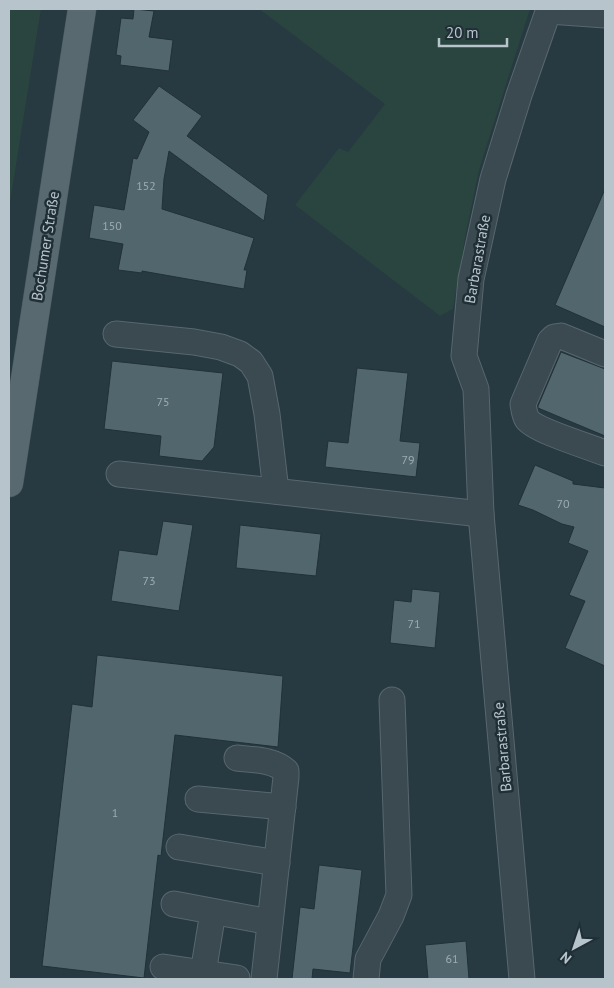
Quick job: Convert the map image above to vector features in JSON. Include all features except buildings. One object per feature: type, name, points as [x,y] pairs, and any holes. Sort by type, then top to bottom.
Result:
[{"type":"main road","name":"Bochumer Straße","points":[[9,484],[82,9]]},
{"type":"street","name":"Barbarastraße","points":[[522,979],[481,514],[476,389],[464,356],[471,279],[493,179],[519,95],[549,10],[605,15]]},
{"type":"street","points":[[116,334],[194,342],[221,347],[240,354],[252,362],[260,376],[267,414],[276,491]]},
{"type":"street","points":[[605,354],[561,336],[554,337],[550,341],[524,404],[524,412],[526,419],[537,428],[605,453]]},
{"type":"street","points":[[119,474],[481,514]]},
{"type":"street","points":[[366,979],[368,959],[391,916],[398,895],[392,700]]},
{"type":"street","points":[[237,758],[273,762],[286,771],[264,979]]},
{"type":"street","points":[[198,799],[283,807]]},
{"type":"street","points":[[179,847],[277,863]]},
{"type":"street","points":[[174,904],[270,922]]},
{"type":"street","points":[[203,973],[212,912]]},
{"type":"street","points":[[163,967],[237,978]]},
{"type":"green space","points":[[9,9],[41,9],[9,209]]},
{"type":"green space","points":[[259,9],[530,9],[479,170],[453,309],[440,316],[295,205],[339,148],[348,152],[385,104]]}]
